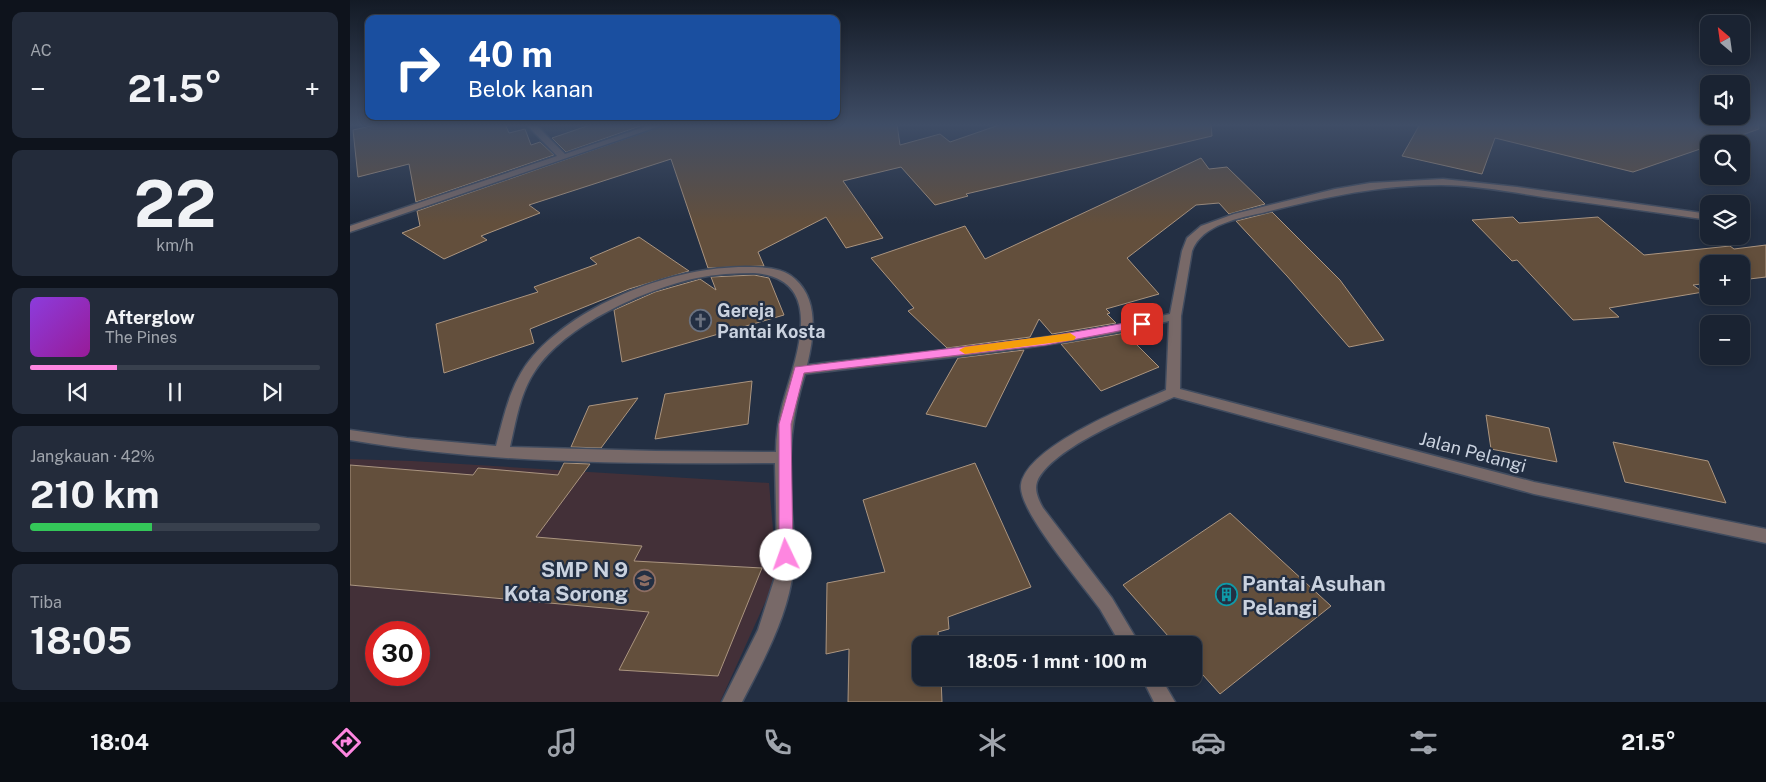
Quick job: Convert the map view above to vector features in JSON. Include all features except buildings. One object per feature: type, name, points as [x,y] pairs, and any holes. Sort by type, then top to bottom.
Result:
[{"type":"street","points":[[350,229],[563,157]]},
{"type":"street","points":[[1126,636],[1106,604],[1036,512],[1030,498],[1029,484],[1038,467],[1062,448],[1088,432],[1173,392],[1175,316],[1186,251],[1191,240],[1197,234],[1206,228],[1238,216],[1335,192],[1403,183],[1442,182],[1508,188],[1700,216]]},
{"type":"street","points":[[501,453],[522,382],[538,358],[562,336],[614,303],[690,276],[717,270],[755,270],[783,275],[794,283],[802,296],[808,320],[805,345],[785,424],[786,555],[783,583],[768,629],[732,702]]},
{"type":"street","points":[[799,370],[1046,341],[1125,328],[1175,316]]},
{"type":"street","name":"Jalan Pelangi","points":[[1173,392],[1534,488],[1766,536]]},
{"type":"street","points":[[350,436],[440,448],[501,453],[640,457],[784,457]]},
{"type":"street","points":[[1156,686],[1165,702]]},
{"type":"shaded area","name":"SMP N 9 Kota Sorong","points":[[350,459],[412,461],[769,483],[777,576],[720,702],[350,702],[350,585],[605,608],[642,547],[350,522],[350,510],[383,513],[423,471],[350,465]],"holes":[[[479,468],[540,532],[432,522]],[[674,563],[762,568],[718,675]]]},
{"type":"slow traffic","points":[[965,350],[1070,337]]},
{"type":"place","name":"Gereja Pantai Kosta","points":[[701,320]]},
{"type":"place","name":"SMP N 9 Kota Sorong","points":[[644,581]]},
{"type":"place","name":"Pantai Asuhan Pelangi","points":[[1226,595]]},
{"type":"route","points":[[786,555],[784,521],[785,424],[799,370],[1046,341],[1142,324]]}]
